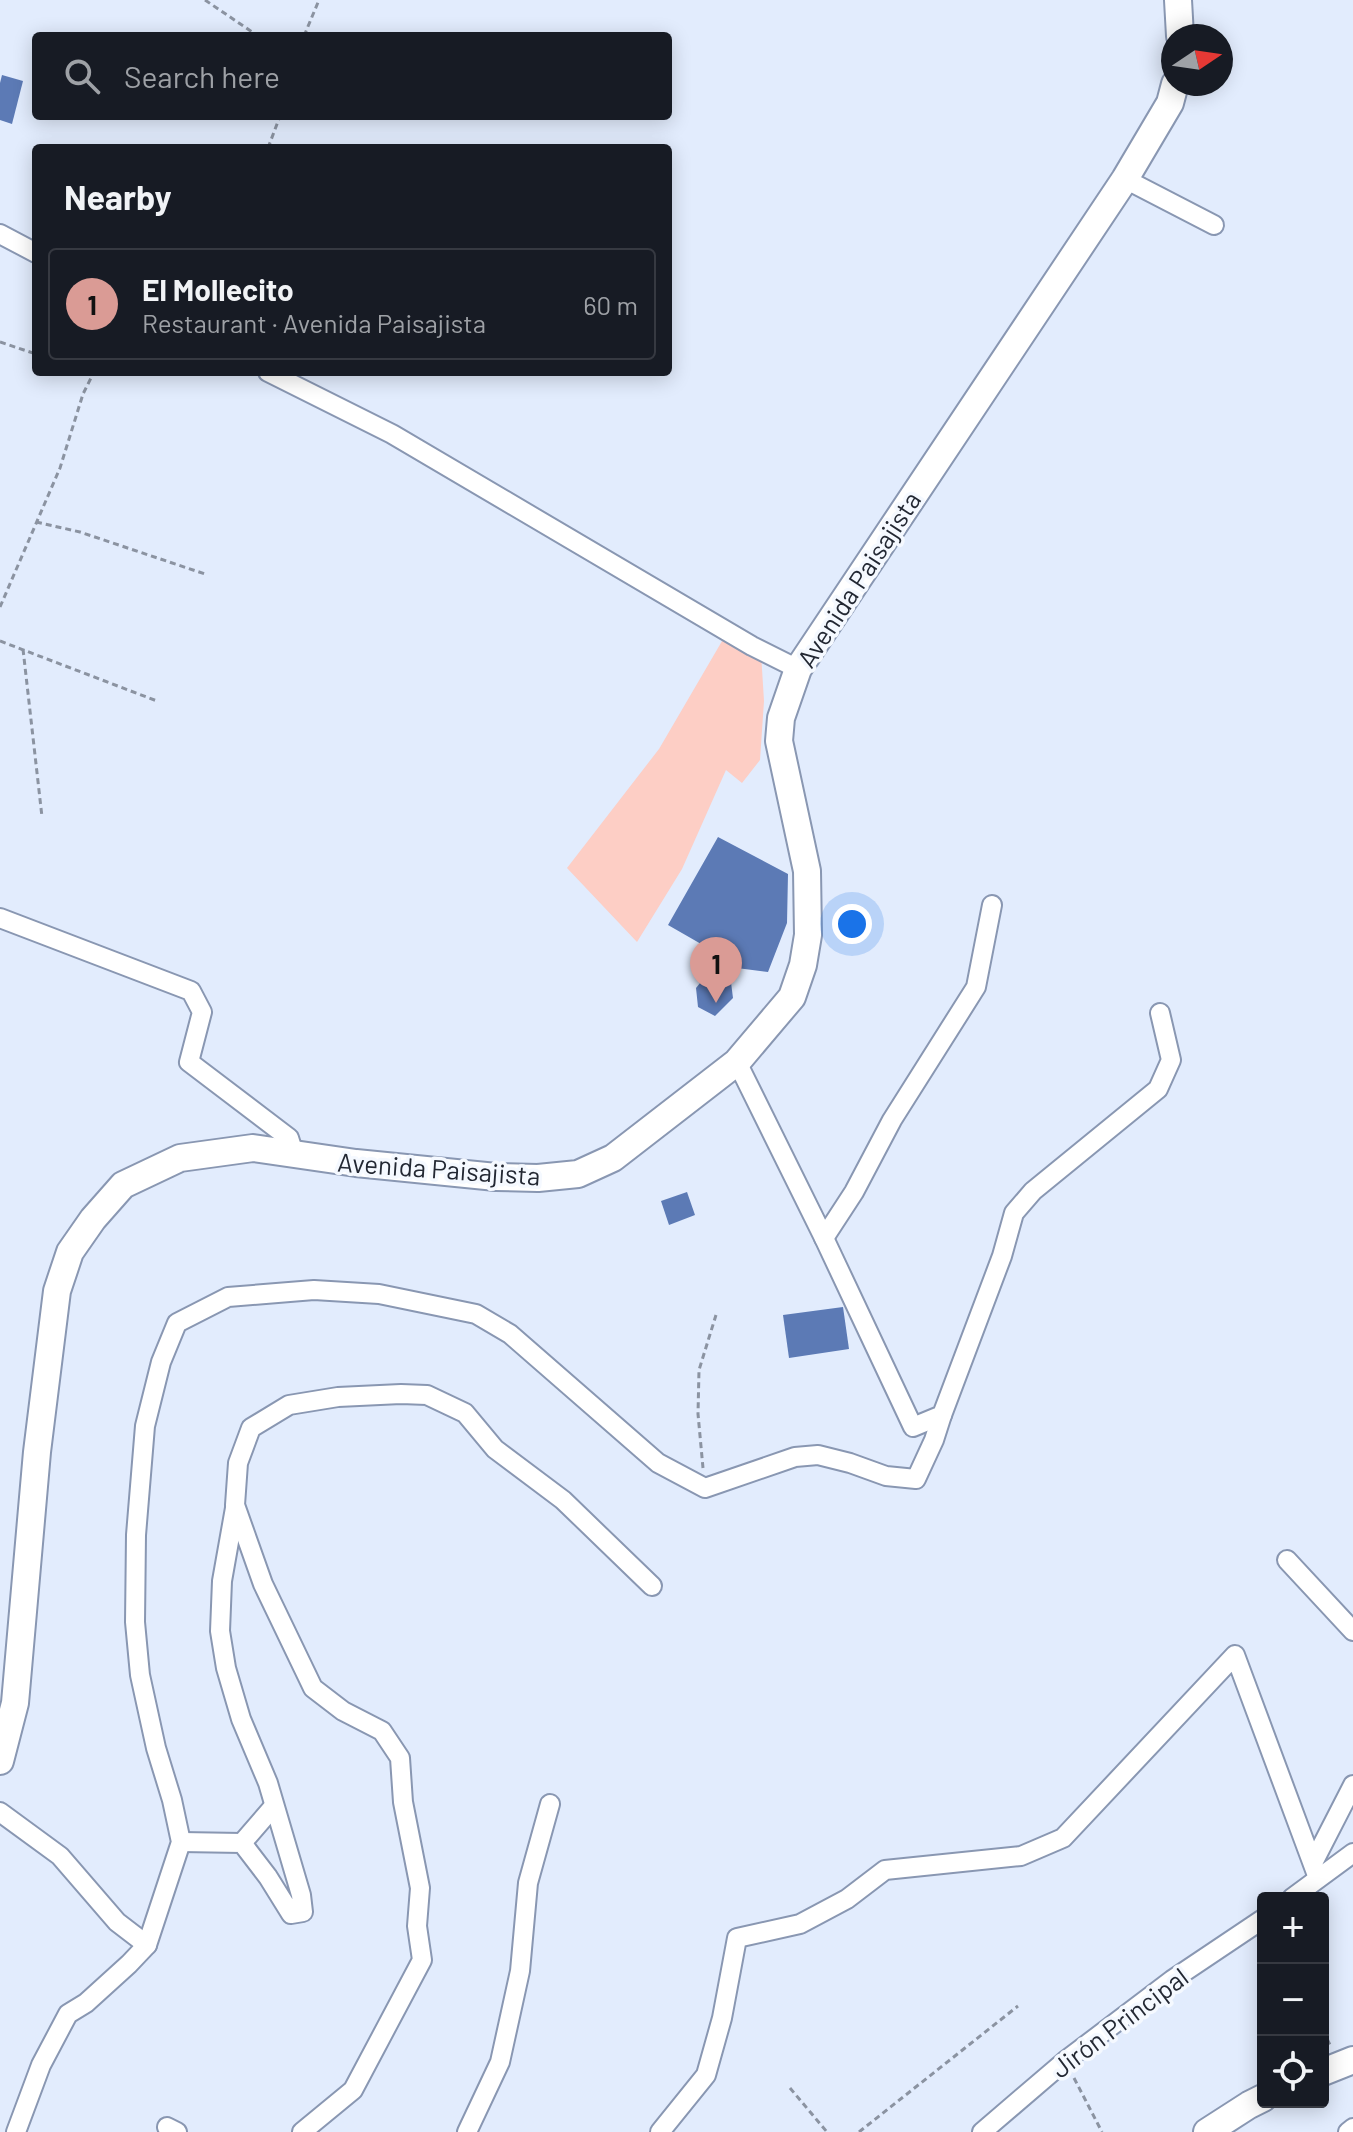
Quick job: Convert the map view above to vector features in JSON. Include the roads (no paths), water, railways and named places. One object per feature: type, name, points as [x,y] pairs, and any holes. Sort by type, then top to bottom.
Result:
[{"type":"main road","points":[[1178,0],[1179,24]]},
{"type":"main road","name":"Avenida Paisajista","points":[[0,1761],[15,1703],[37,1452],[57,1291],[70,1252],[93,1219],[123,1185],[180,1158],[253,1148],[356,1163],[496,1177],[538,1178],[578,1174],[613,1158],[737,1062],[792,997],[803,965],[808,935],[807,871],[779,741],[781,718],[798,669],[1125,179],[1172,96]]},
{"type":"main road","points":[[1329,2070],[1353,2060]]},
{"type":"main road","points":[[1207,2132],[1257,2101]]},
{"type":"street","points":[[1125,179],[1214,225]]},
{"type":"street","points":[[0,234],[32,251]]},
{"type":"street","points":[[276,376],[392,434],[752,646],[798,669]]},
{"type":"street","points":[[824,1238],[854,1192],[892,1120],[976,987],[992,905]]},
{"type":"street","points":[[0,918],[191,991],[202,1012],[189,1062],[289,1138],[294,1154]]},
{"type":"street","points":[[16,2132],[41,2065],[68,2014],[86,2003],[147,1945],[181,1842],[140,1675],[135,1622],[136,1535],[145,1426],[161,1362],[177,1323],[228,1297],[314,1290],[379,1294],[476,1314],[510,1334],[658,1463],[705,1488],[795,1457],[818,1455],[886,1476],[916,1479],[934,1440],[1002,1256],[1014,1213],[1033,1191],[1158,1089],[1171,1060],[1160,1013]]},
{"type":"street","points":[[737,1062],[913,1427],[942,1415]]},
{"type":"street","points":[[242,1843],[291,1914],[303,1912],[301,1895],[268,1783],[241,1719],[226,1668],[220,1631],[222,1581],[235,1505],[238,1463],[251,1428],[289,1405],[338,1397],[427,1395],[465,1413],[495,1449],[563,1500],[652,1586]]},
{"type":"street","points":[[235,1505],[263,1584],[313,1688],[343,1711],[382,1731],[400,1758],[403,1802],[420,1888],[417,1926],[422,1960],[353,2090],[302,2132]]},
{"type":"street","points":[[1287,1560],[1353,1631]]},
{"type":"street","points":[[660,2132],[706,2075],[722,2018],[737,1938],[800,1924],[847,1899],[885,1870],[1021,1856],[1063,1838],[1235,1655],[1316,1870]]},
{"type":"street","points":[[1297,1892],[1316,1870],[1353,1785]]},
{"type":"street","points":[[467,2132],[500,2062],[520,1971],[528,1883],[550,1804]]},
{"type":"street","points":[[242,1843],[274,1806]]},
{"type":"street","points":[[0,1812],[60,1856],[117,1922],[147,1945]]},
{"type":"street","points":[[181,1842],[242,1843]]},
{"type":"street","points":[[1316,1870],[1353,1853]]},
{"type":"street","name":"Jirón Principal","points":[[982,2132],[1065,2061],[1172,1980],[1257,1923]]},
{"type":"street","points":[[1348,2132],[1353,2128]]},
{"type":"place","name":"El Mollecito","points":[[716,1003]]}]
